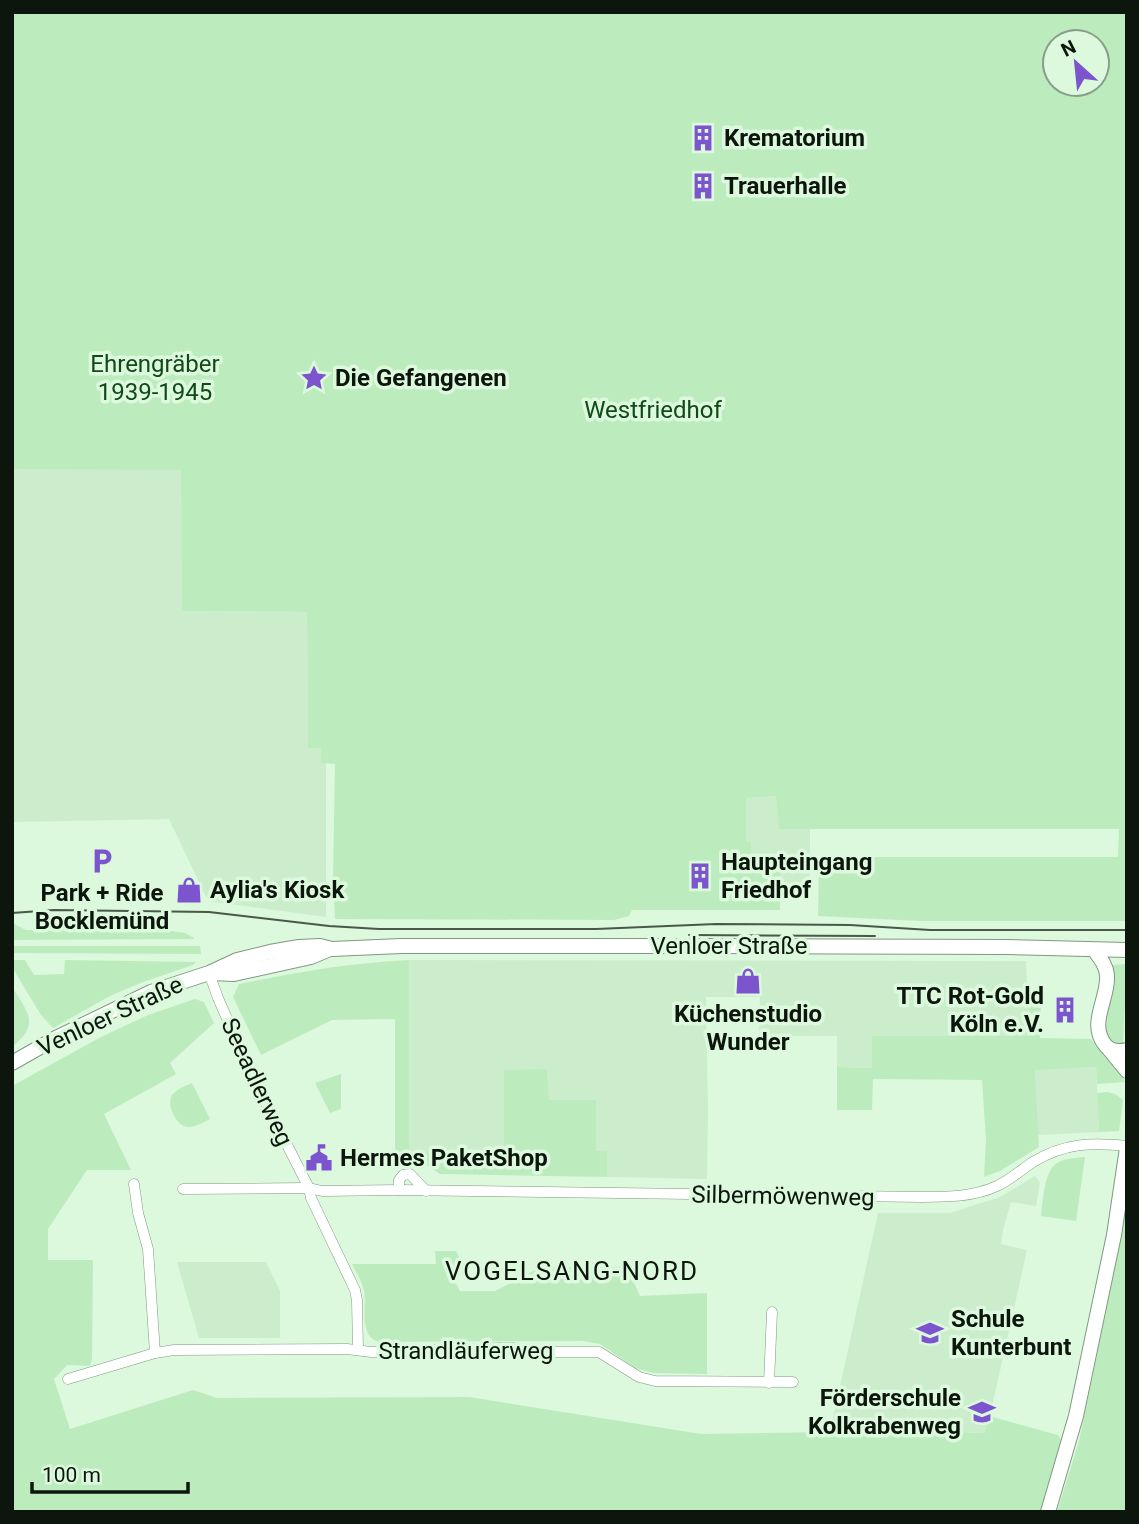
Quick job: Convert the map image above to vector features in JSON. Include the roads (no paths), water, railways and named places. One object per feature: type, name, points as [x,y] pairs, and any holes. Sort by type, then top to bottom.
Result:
[{"type":"main road","name":"Venloer Straße","points":[[12,1063],[56,1038],[151,992],[209,973],[234,974],[311,957],[332,949],[401,946],[716,946],[1127,950]]},
{"type":"main road","points":[[1094,950],[1107,972],[1097,1023],[1099,1032],[1104,1044],[1127,1071]]},
{"type":"main road","points":[[1109,1049],[1118,1052],[1127,1050]]},
{"type":"main road","points":[[1048,1512],[1076,1416],[1114,1235],[1127,1147]]},
{"type":"street","name":"Seeadlerweg","points":[[209,973],[253,1078],[309,1188],[311,1198],[355,1290],[358,1350]]},
{"type":"street","name":"Silbermöwenweg","points":[[309,1188],[322,1191],[960,1196],[996,1186],[1057,1149],[1080,1144],[1127,1147]]},
{"type":"street","name":"Silbermöwenweg","points":[[399,1190],[399,1180],[403,1175],[410,1174],[426,1191]]},
{"type":"street","points":[[134,1184],[138,1213],[148,1249],[155,1353]]},
{"type":"street","points":[[183,1189],[309,1188]]},
{"type":"street","points":[[769,1383],[772,1312]]},
{"type":"street","name":"Strandläuferweg","points":[[68,1379],[155,1353],[174,1350],[347,1349],[371,1352],[512,1348],[532,1352],[599,1352],[639,1377],[654,1381],[793,1382]]},
{"type":"tram line","points":[[12,913],[54,910],[209,912],[379,929],[596,929],[716,924],[850,925],[930,930],[1127,930]]},
{"type":"tram line","points":[[689,935],[875,936]]},
{"type":"place","name":"Krematorium","points":[[703,138]]},
{"type":"place","name":"Trauerhalle","points":[[703,186]]},
{"type":"place","name":"Die Gefangenen","points":[[314,378]]},
{"type":"place","name":"Park + Ride Bocklemünd","points":[[102,861]]},
{"type":"place","name":"Haupteingang Friedhof","points":[[700,876]]},
{"type":"place","name":"Aylia's Kiosk","points":[[189,890]]},
{"type":"place","name":"Küchenstudio Wunder","points":[[748,981]]},
{"type":"place","name":"TTC Rot-Gold Köln e.V.","points":[[1065,1010]]},
{"type":"place","name":"Hermes PaketShop","points":[[319,1158]]},
{"type":"place","name":"Schule Kunterbunt","points":[[930,1333]]},
{"type":"place","name":"Förderschule Kolkrabenweg","points":[[982,1412]]},
{"type":"district","name":"VOGELSANG-NORD","points":[[572,1271]]},
{"type":"park label","name":"Ehrengräber 1939-1945","points":[[155,378]]},
{"type":"park label","name":"Westfriedhof","points":[[653,410]]}]
